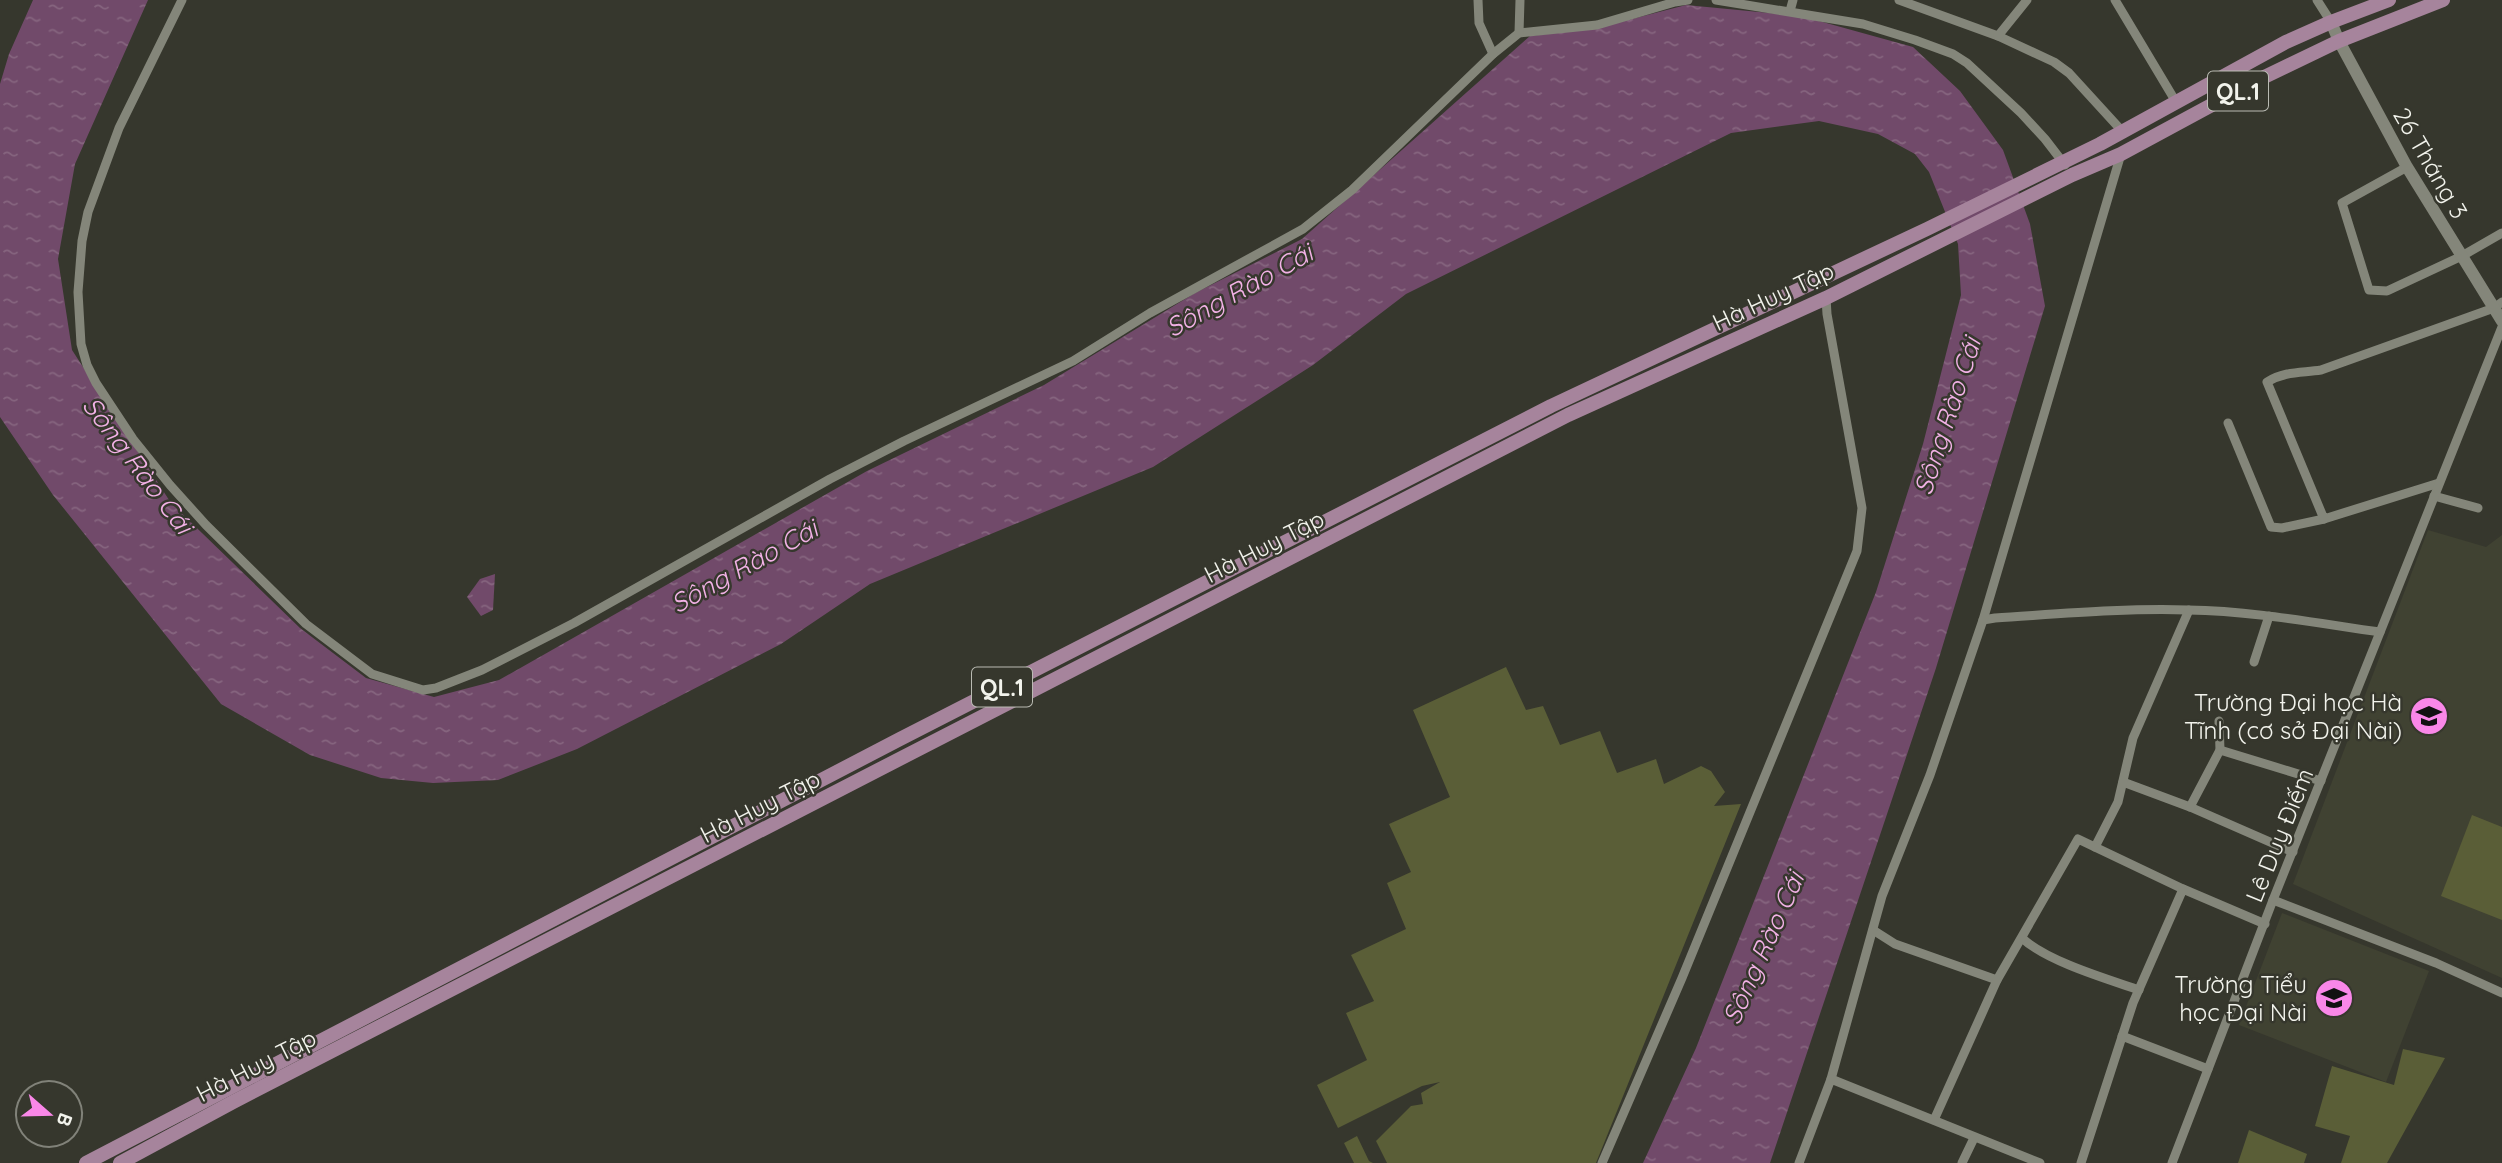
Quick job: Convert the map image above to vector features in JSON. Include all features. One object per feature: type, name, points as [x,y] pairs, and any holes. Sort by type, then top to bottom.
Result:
[{"type":"main road","name":"Hà Huy Tập","points":[[86,1163],[900,739],[1539,412],[2032,177],[2286,42],[2389,0]]},
{"type":"main road","name":"Hà Huy Tập","points":[[120,1163],[1568,415],[1826,298],[2121,154],[2258,80],[2339,41],[2443,0]]},
{"type":"street","points":[[182,0],[119,128],[88,212],[82,241],[78,292],[81,344],[87,365],[133,439],[170,485],[206,525],[306,624],[372,674],[423,690],[436,688],[482,670],[575,623],[904,441],[1073,361],[1150,313],[1303,229],[1352,190],[1493,54],[1519,33],[1597,25],[1688,0]]},
{"type":"street","points":[[1478,0],[1479,23],[1493,54]]},
{"type":"street","points":[[1519,33],[1520,0]]},
{"type":"street","points":[[1716,0],[1863,24],[1915,40],[1960,58],[2021,113],[2045,139],[2072,176]]},
{"type":"street","points":[[1790,11],[1793,0]]},
{"type":"street","points":[[1899,0],[1920,3],[2054,62],[2069,73],[2122,131]]},
{"type":"street","points":[[1998,36],[2027,0]]},
{"type":"street","points":[[2115,0],[2176,102]]},
{"type":"street","points":[[2317,0],[2331,22]]},
{"type":"street","name":"26 Tháng 3","points":[[2331,22],[2407,167],[2462,256],[2498,305],[2502,321]]},
{"type":"street","points":[[1799,1163],[1811,1125],[1831,1079],[1882,896],[1930,775],[1983,620],[2121,154]]},
{"type":"street","points":[[2407,167],[2342,203],[2369,290],[2387,291],[2462,256],[2502,233]]},
{"type":"street","points":[[1602,1163],[1682,978],[1857,551],[1862,508],[1826,314],[1826,298]]},
{"type":"street","points":[[2324,519],[2267,382],[2296,371],[2321,370],[2498,305]]},
{"type":"street","name":"Lê Duy Điếm","points":[[2172,1163],[2273,900],[2502,327]]},
{"type":"street","points":[[2228,423],[2272,527],[2282,528],[2324,519],[2440,483]]},
{"type":"street","points":[[2434,496],[2478,508]]},
{"type":"street","points":[[1983,620],[2062,614],[2189,610],[2269,616],[2380,632]]},
{"type":"street","points":[[2095,846],[2118,802],[2133,738],[2189,610]]},
{"type":"street","points":[[2254,662],[2269,616]]},
{"type":"street","points":[[2190,807],[2220,750],[2220,721]]},
{"type":"street","points":[[2220,750],[2321,781]]},
{"type":"street","points":[[2123,782],[2190,807],[2293,852]]},
{"type":"street","points":[[1934,1120],[1997,980],[2078,839],[2265,924]]},
{"type":"street","points":[[2081,1163],[2122,1036],[2183,889]]},
{"type":"street","points":[[2273,900],[2436,963],[2502,993]]},
{"type":"street","points":[[1873,930],[1895,944],[1997,980]]},
{"type":"street","points":[[2022,938],[2036,949],[2060,960],[2140,990]]},
{"type":"street","points":[[2122,1036],[2208,1069]]},
{"type":"street","points":[[1831,1079],[2040,1163]]},
{"type":"street","points":[[1962,1163],[1974,1138]]},
{"type":"shaded area","name":"Trường Đại học Hà Tĩnh (cơ sở Đại Nài)","points":[[2428,530],[2486,547],[2502,535],[2502,978],[2293,884]]},
{"type":"shaded area","name":"Trường Tiểu học Đại Nài","points":[[2282,913],[2429,971],[2386,1082],[2239,1025]]},
{"type":"green space","points":[[1506,667],[1526,710],[1543,706],[1560,745],[1600,731],[1617,773],[1656,759],[1664,784],[1701,766],[1711,771],[1725,792],[1714,806],[1741,804],[1596,1163],[1387,1163],[1376,1141],[1411,1106],[1423,1104],[1421,1093],[1440,1082],[1422,1086],[1338,1128],[1317,1085],[1367,1060],[1346,1013],[1374,1001],[1351,955],[1406,929],[1387,883],[1411,872],[1389,824],[1450,797],[1413,710]]},
{"type":"green space","points":[[2472,815],[2502,827],[2502,920],[2441,896]]},
{"type":"green space","points":[[2403,1049],[2445,1058],[2387,1163],[2341,1163],[2350,1136],[2315,1126],[2332,1066],[2394,1085]]},
{"type":"green space","points":[[2249,1130],[2307,1154],[2304,1163],[2238,1163]]},
{"type":"green space","points":[[1357,1136],[1369,1161],[1373,1163],[1354,1163],[1344,1143]]},
{"type":"water","name":"Sông Rào Cái","points":[[33,0],[148,0],[75,164],[58,259],[72,350],[171,503],[300,628],[366,678],[434,697],[499,680],[867,471],[1044,385],[1195,293],[1302,239],[1530,36],[1597,28],[1686,5],[1801,16],[1913,47],[1960,91],[2003,150],[2030,224],[2045,306],[1936,668],[1770,1163],[1643,1163],[1696,1048],[1876,592],[1923,444],[1961,295],[1958,244],[1929,172],[1915,154],[1878,134],[1819,121],[1731,133],[1406,294],[1313,365],[1153,467],[870,584],[781,644],[577,749],[498,780],[433,783],[381,778],[310,755],[221,704],[53,495],[0,417],[0,84],[9,54]]},
{"type":"water","points":[[495,574],[493,610],[481,616],[467,597],[480,579]]},
{"type":"place","name":"Trường Đại học Hà Tĩnh (cơ sở Đại Nài)","points":[[2429,716]]},
{"type":"place","name":"Trường Tiểu học Đại Nài","points":[[2334,998]]}]
